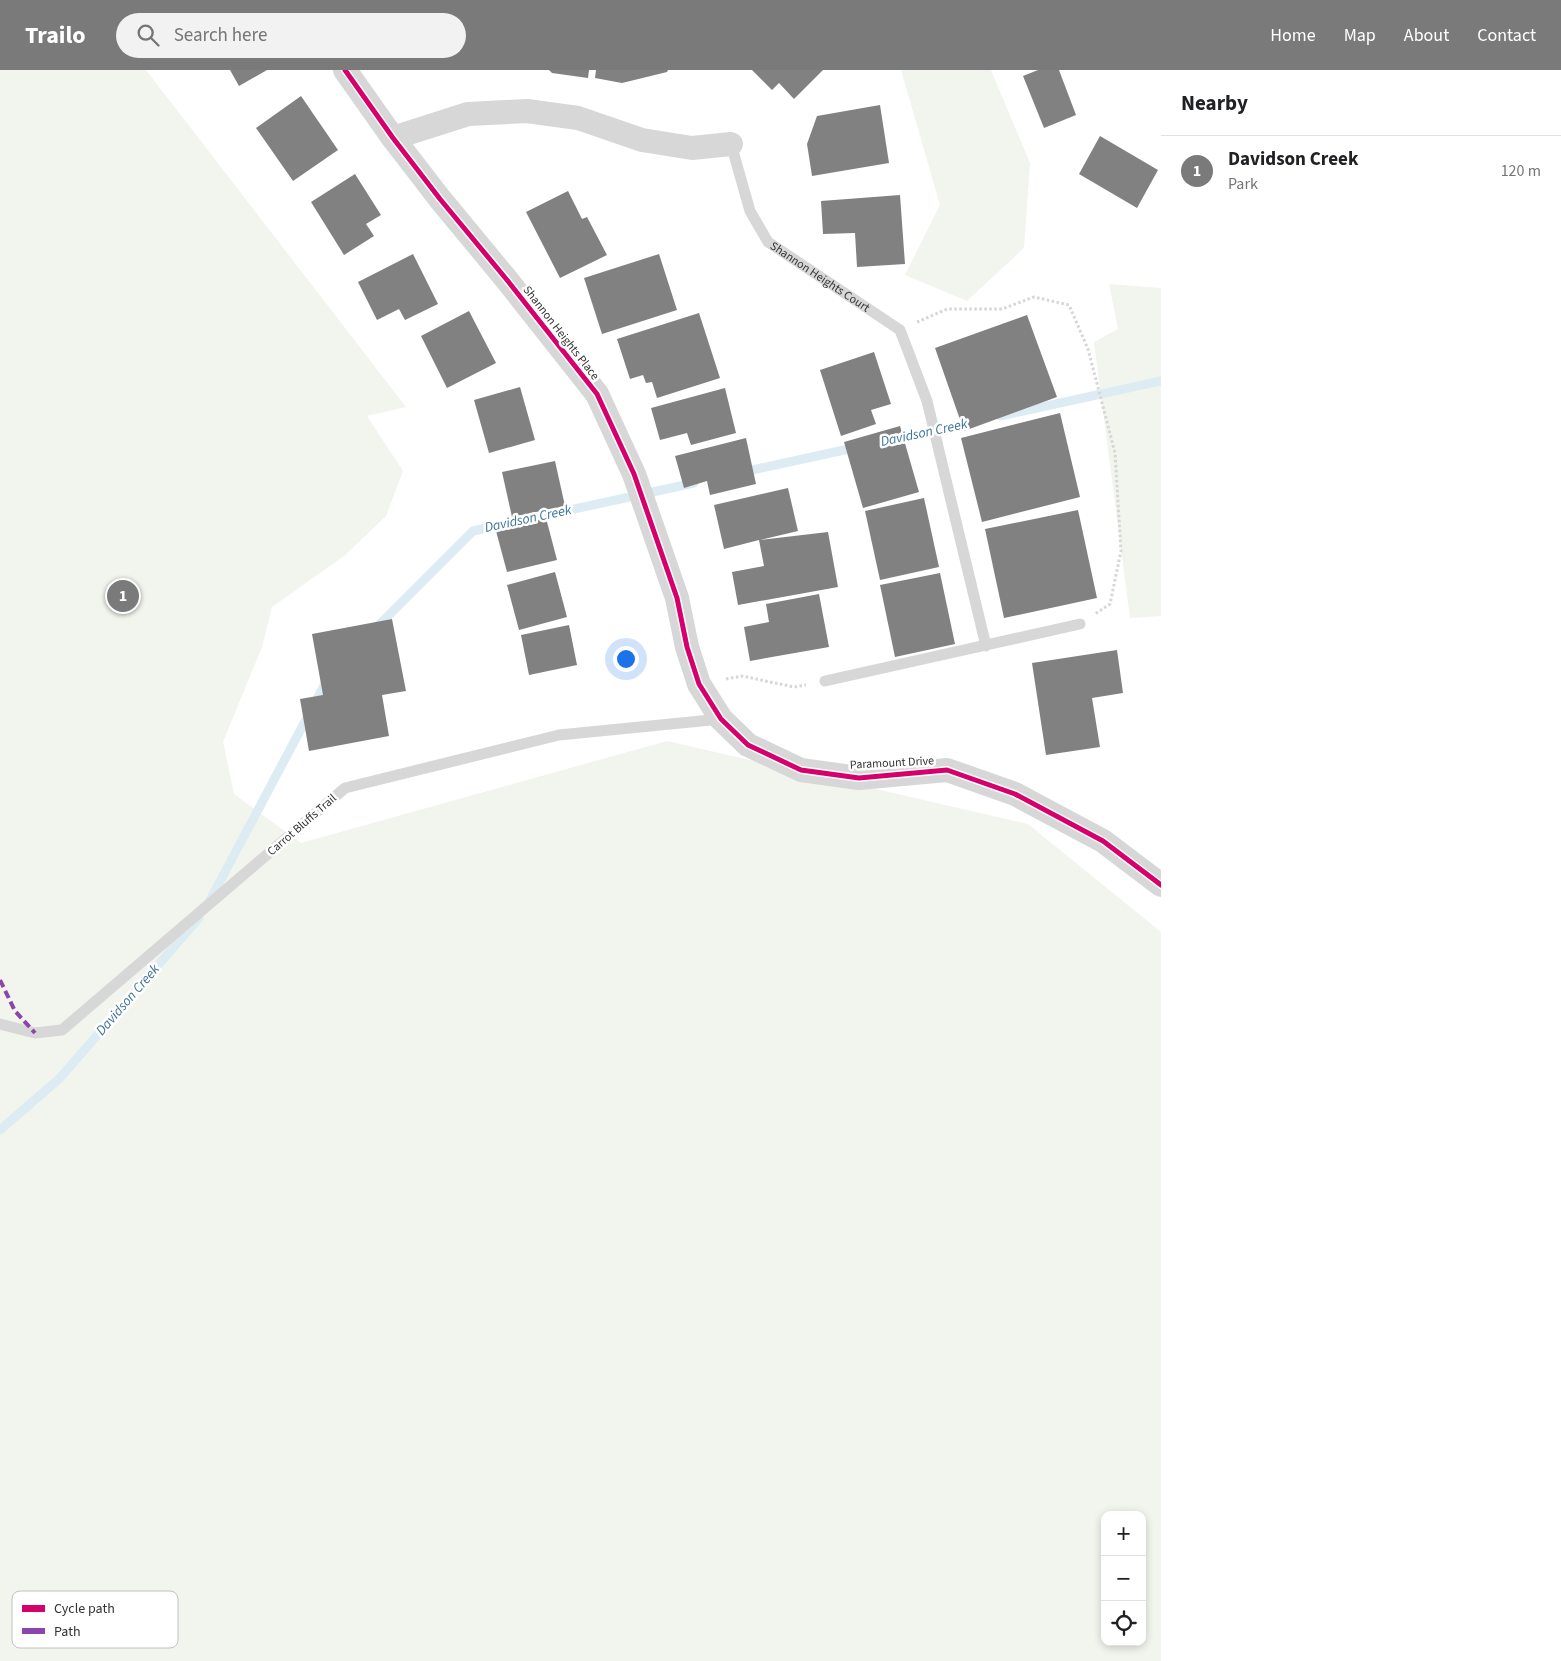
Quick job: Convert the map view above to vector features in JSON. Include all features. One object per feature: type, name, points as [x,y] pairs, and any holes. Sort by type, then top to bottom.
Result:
[{"type":"street","name":"Shannon Heights Place","points":[[345,70],[393,138],[440,199],[597,394],[634,474],[677,598],[686,647]]},
{"type":"street","name":"Shannon Heights Court","points":[[393,138],[468,114],[527,110],[578,118],[642,140],[692,148],[732,144]]},
{"type":"street","name":"Paramount Drive","points":[[686,647],[699,684],[721,719],[748,745],[801,770],[858,778],[947,770],[1015,794],[1103,841],[1161,885]]},
{"type":"lane","name":"Shannon Heights Court","points":[[732,144],[750,211],[768,242],[900,330]]},
{"type":"lane","points":[[900,330],[927,401],[986,646]]},
{"type":"lane","points":[[825,681],[1080,624]]},
{"type":"lane","name":"Carrot Bluffs Trail","points":[[0,1024],[35,1033],[62,1030],[345,788],[559,735],[721,719]]},
{"type":"path","points":[[900,330],[947,309],[1002,309],[1034,297],[1069,305],[1088,349],[1115,453],[1121,551],[1110,604],[1080,624]]},
{"type":"path","points":[[725,680],[742,676],[794,687]]},
{"type":"shaded area","points":[[0,70],[146,70],[406,407],[367,416],[403,471],[386,516],[344,556],[272,607],[262,647],[223,742],[234,794],[301,843],[667,741],[1028,824],[1161,932],[1161,1661],[0,1661]]},
{"type":"shaded area","points":[[901,70],[991,70],[1030,163],[1024,248],[967,301],[905,275],[940,205]]},
{"type":"shaded area","points":[[1109,284],[1161,288],[1161,616],[1130,618],[1094,342],[1118,329]]},
{"type":"building","points":[[230,70],[267,70],[239,86]]},
{"type":"building","points":[[549,70],[589,70],[588,78],[552,73]]},
{"type":"building","points":[[596,70],[668,70],[667,72],[622,83],[595,78]]},
{"type":"building","points":[[752,70],[823,70],[794,99],[779,83],[772,90]]},
{"type":"building","points":[[1038,70],[1059,70],[1076,115],[1044,128],[1023,76]]},
{"type":"building","points":[[301,96],[338,150],[293,181],[256,128]]},
{"type":"building","points":[[880,105],[889,163],[812,176],[807,144],[817,116]]},
{"type":"building","points":[[1100,136],[1158,170],[1137,208],[1079,174]]},
{"type":"building","points":[[355,174],[381,215],[366,224],[374,236],[344,255],[311,202]]},
{"type":"building","points":[[568,191],[582,219],[587,217],[607,255],[560,278],[526,212]]},
{"type":"building","points":[[900,195],[905,264],[857,267],[855,233],[823,234],[821,201]]},
{"type":"building","points":[[413,254],[438,304],[405,320],[399,309],[377,320],[358,282]]},
{"type":"building","points":[[659,254],[677,310],[602,334],[584,278]]},
{"type":"building","points":[[469,311],[496,363],[447,388],[421,336]]},
{"type":"building","points":[[699,313],[720,378],[657,398],[652,382],[646,383],[643,375],[630,379],[617,339]]},
{"type":"building","points":[[1027,315],[1057,397],[964,431],[935,348]]},
{"type":"building","points":[[874,352],[891,404],[871,410],[876,424],[841,436],[820,370]]},
{"type":"building","points":[[520,387],[535,440],[489,453],[474,400]]},
{"type":"building","points":[[725,388],[736,433],[691,445],[687,433],[660,440],[651,408]]},
{"type":"building","points":[[1060,413],[1080,497],[982,522],[961,438]]},
{"type":"building","points":[[900,426],[919,492],[863,508],[844,442]]},
{"type":"building","points":[[746,438],[756,484],[710,495],[707,481],[684,488],[675,456]]},
{"type":"building","points":[[555,461],[565,506],[512,517],[502,472]]},
{"type":"building","points":[[788,488],[798,531],[760,540],[828,532],[838,587],[738,605],[732,572],[764,566],[759,540],[724,549],[714,505]]},
{"type":"building","points":[[924,498],[939,567],[880,580],[865,511]]},
{"type":"building","points":[[1078,510],[1097,598],[1004,618],[985,529]]},
{"type":"building","points":[[546,518],[557,560],[507,572],[496,531]]},
{"type":"building","points":[[555,572],[567,617],[519,630],[507,585]]},
{"type":"building","points":[[940,573],[955,644],[895,657],[880,585]]},
{"type":"building","points":[[819,594],[829,647],[750,661],[744,627],[769,622],[766,604]]},
{"type":"building","points":[[392,619],[406,691],[382,695],[389,736],[309,751],[300,699],[323,695],[312,634]]},
{"type":"building","points":[[569,625],[577,665],[529,675],[521,635]]},
{"type":"building","points":[[1117,650],[1123,693],[1092,698],[1100,747],[1046,755],[1032,663]]},
{"type":"waterway","name":"Davidson Creek","points":[[1000,416],[1161,381]]},
{"type":"waterway","name":"Davidson Creek","points":[[892,440],[973,422]]},
{"type":"waterway","name":"Davidson Creek","points":[[743,472],[858,447]]},
{"type":"waterway","name":"Davidson Creek","points":[[377,627],[473,531],[694,483]]},
{"type":"waterway","name":"Davidson Creek","points":[[209,902],[328,678]]},
{"type":"waterway","name":"Davidson Creek","points":[[0,1130],[60,1078],[199,918]]},
{"type":"marked path","points":[[0,980],[15,1011],[35,1033]]},
{"type":"cycle path","points":[[345,70],[393,138],[440,199],[597,394],[634,474],[677,598],[687,647],[699,684],[721,719],[748,745],[801,770],[859,778],[947,770],[1015,794],[1103,841],[1161,885]]},
{"type":"place","name":"Davidson Creek","points":[[123,596]]}]
